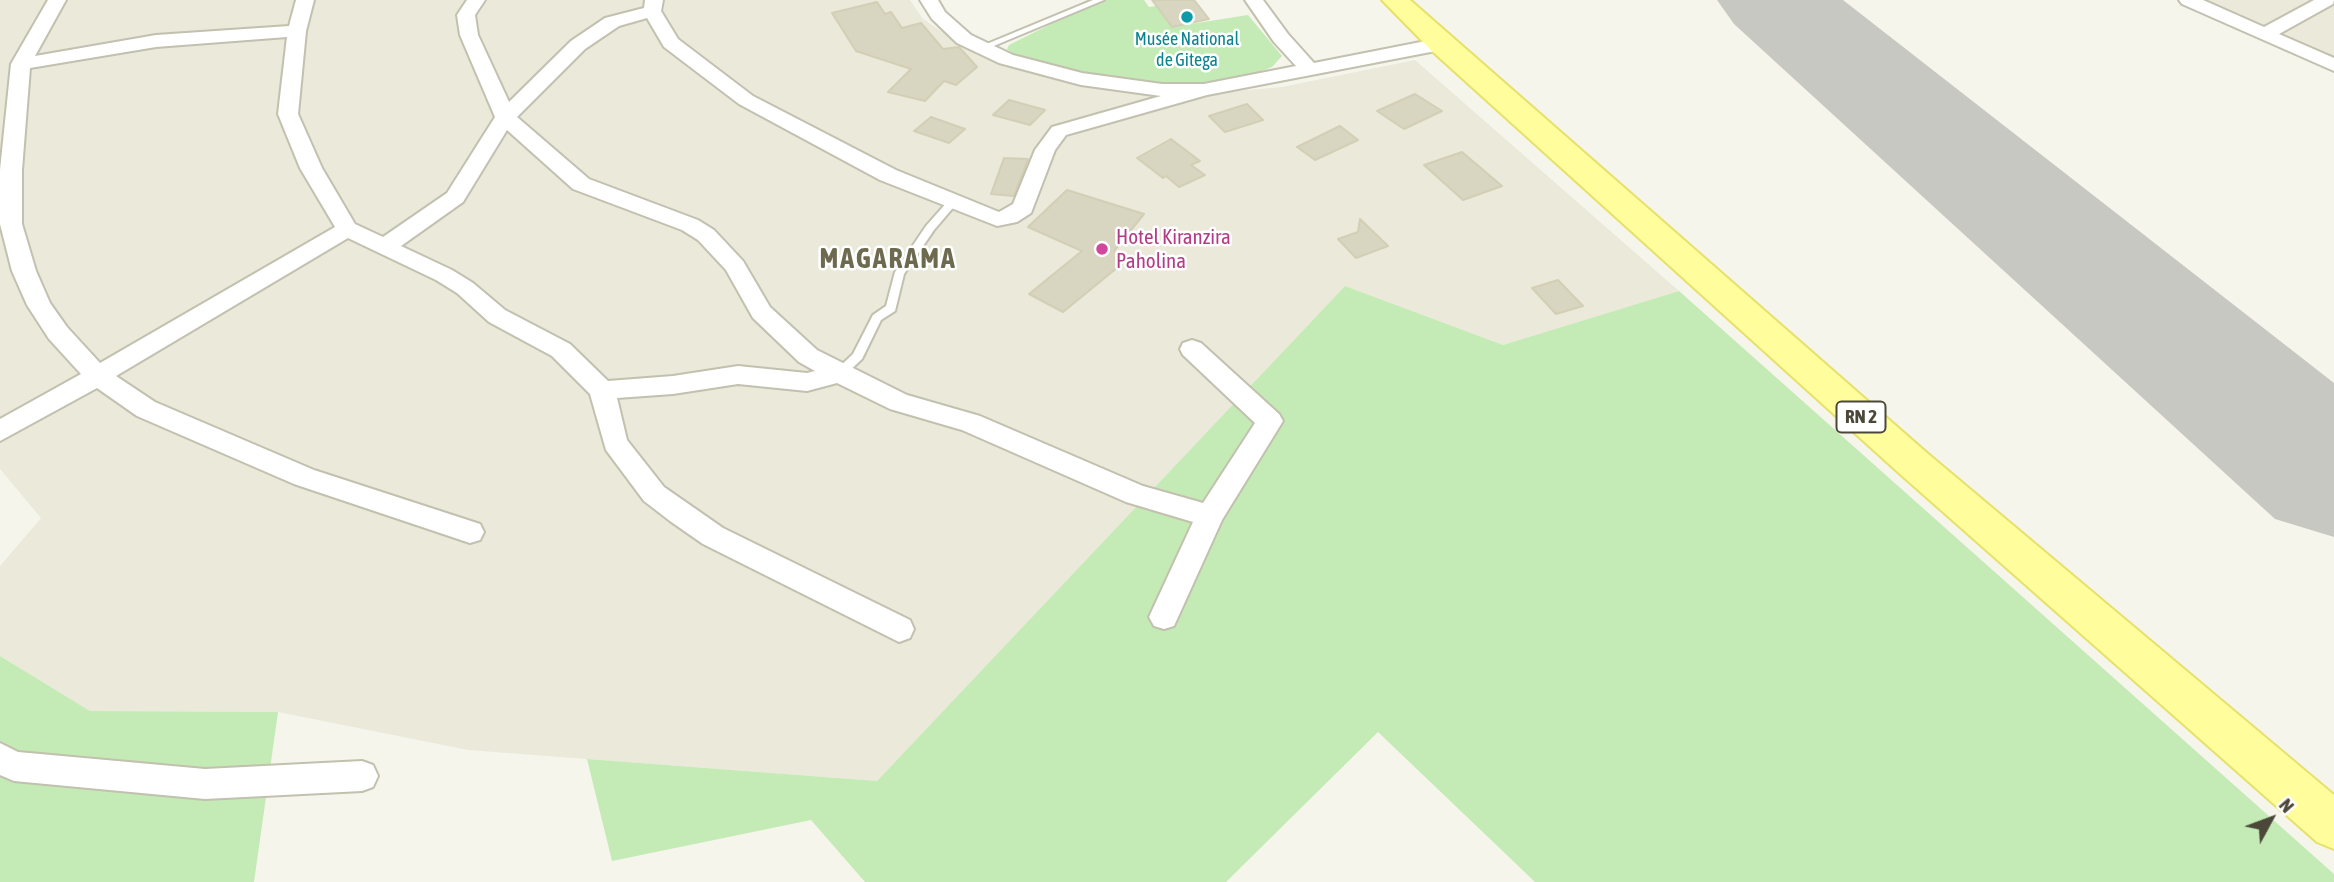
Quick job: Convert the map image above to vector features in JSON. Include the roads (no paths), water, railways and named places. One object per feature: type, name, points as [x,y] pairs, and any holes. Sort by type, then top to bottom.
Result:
[{"type":"main road","name":"RN 2","points":[[1395,0],[1441,44],[1913,463],[2334,826]]},
{"type":"street","points":[[57,0],[21,64],[5,171],[11,224],[24,271],[39,305],[58,333],[98,376],[146,410],[239,447],[304,477],[470,532]]},
{"type":"street","points":[[305,0],[297,31],[288,114],[311,168],[346,229],[444,275],[465,288],[497,316],[561,350],[602,390],[615,443],[654,494],[713,536],[899,629]]},
{"type":"street","points":[[476,0],[466,15],[469,35],[505,117],[581,184],[691,225],[706,235],[735,266],[761,312],[808,356],[839,374],[900,402],[971,423],[1136,495],[1210,516]]},
{"type":"street","points":[[929,0],[950,28],[981,48],[1006,59],[1080,79],[1162,90],[1204,90]]},
{"type":"street","points":[[1254,0],[1281,38],[1311,71]]},
{"type":"street","points":[[2188,0],[2334,65]]},
{"type":"street","points":[[2264,34],[2327,0]]},
{"type":"street","points":[[384,247],[455,197],[505,117],[578,45],[612,22],[653,5],[671,43],[746,100],[888,175],[987,216],[1009,218],[1023,208],[1045,150],[1059,131],[1069,126],[1204,90],[1441,44]]},
{"type":"street","points":[[21,64],[156,40],[297,31]]},
{"type":"street","points":[[0,431],[346,229]]},
{"type":"street","points":[[1164,617],[1210,516],[1270,421],[1192,349]]},
{"type":"street","points":[[602,390],[673,385],[738,375],[807,382],[839,374]]},
{"type":"street","points":[[0,758],[14,766],[205,784],[362,776]]},
{"type":"lane","points":[[981,48],[1100,0]]},
{"type":"lane","points":[[839,374],[858,356],[877,318],[891,308],[899,274],[930,228],[953,202]]},
{"type":"place","name":"Musée National de Gitega","points":[[1187,17]]},
{"type":"place","name":"Hotel Kiranzira Paholina","points":[[1102,249]]},
{"type":"district","name":"MAGARAMA","points":[[888,259]]}]
